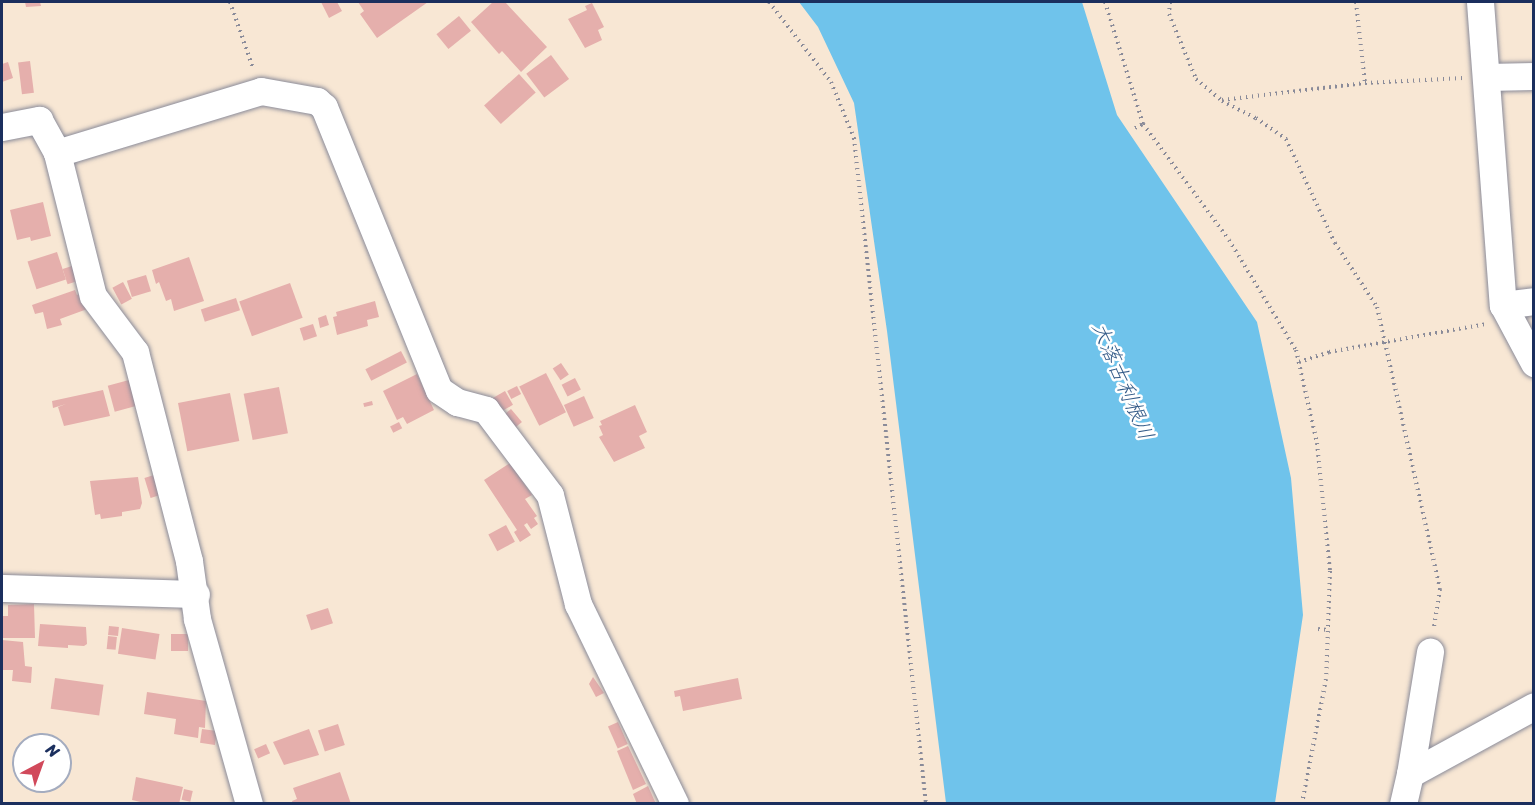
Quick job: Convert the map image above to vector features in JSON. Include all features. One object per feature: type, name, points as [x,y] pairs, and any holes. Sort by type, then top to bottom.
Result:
[{"type":"street","points":[[1480,2],[1507,312],[1533,363]]},
{"type":"street","points":[[1486,77],[1533,76]]},
{"type":"street","points":[[57,153],[261,92],[317,101],[324,107],[439,390],[457,402],[486,410],[550,495],[578,604],[675,804]]},
{"type":"street","points":[[2,127],[39,120],[57,153],[93,296],[135,352],[196,594],[197,619],[249,804]]},
{"type":"street","points":[[1507,312],[1533,301]]},
{"type":"street","points":[[2,588],[196,594]]},
{"type":"street","points":[[1402,804],[1410,774],[1430,652]]},
{"type":"street","points":[[1410,774],[1533,706]]},
{"type":"path","points":[[230,2],[261,92]]},
{"type":"path","points":[[769,2],[831,82],[854,138],[926,804]]},
{"type":"path","points":[[1105,2],[1143,124],[1229,240],[1296,350],[1299,362],[1317,443],[1330,571],[1326,679],[1302,804]]},
{"type":"path","points":[[1170,2],[1169,14],[1196,79],[1222,101],[1256,118],[1286,139],[1335,243],[1377,307],[1383,343],[1440,589],[1430,652]]},
{"type":"path","points":[[1356,2],[1365,83]]},
{"type":"path","points":[[1222,101],[1365,83],[1486,77]]},
{"type":"path","points":[[1135,128],[1143,124]]},
{"type":"path","points":[[1299,362],[1329,352],[1383,343],[1507,312]]},
{"type":"path","points":[[1318,629],[1328,630]]},
{"type":"water","name":"大落古利根川","points":[[799,2],[1082,2],[1117,115],[1257,322],[1291,478],[1303,615],[1275,803],[946,803],[887,331],[854,103],[818,27]]},
{"type":"building","points":[[25,2],[40,2],[41,6],[26,7]]},
{"type":"building","points":[[321,2],[337,2],[342,11],[329,18]]},
{"type":"building","points":[[358,2],[428,2],[377,38],[360,14],[364,11]]},
{"type":"building","points":[[493,2],[505,2],[547,47],[521,72],[502,51],[499,54],[471,22]]},
{"type":"building","points":[[592,3],[604,27],[598,30],[602,40],[585,48],[568,19],[587,10],[585,6]]},
{"type":"building","points":[[459,16],[471,31],[448,49],[436,34]]},
{"type":"building","points":[[551,55],[569,79],[544,98],[526,74]]},
{"type":"building","points":[[30,61],[34,93],[22,94],[18,62]]},
{"type":"building","points":[[8,62],[13,78],[2,82],[2,64]]},
{"type":"building","points":[[519,74],[536,93],[501,124],[484,105]]},
{"type":"building","points":[[43,202],[51,236],[31,241],[30,237],[17,240],[10,210]]},
{"type":"building","points":[[57,252],[66,280],[36,289],[28,262]]},
{"type":"building","points":[[189,257],[204,301],[174,311],[171,299],[166,301],[159,282],[156,284],[152,270]]},
{"type":"building","points":[[75,265],[80,280],[68,284],[63,269]]},
{"type":"building","points":[[146,275],[151,291],[132,297],[127,281]]},
{"type":"building","points":[[123,282],[132,299],[121,304],[112,288]]},
{"type":"building","points":[[290,283],[303,318],[252,336],[239,301]]},
{"type":"building","points":[[75,290],[77,295],[86,292],[90,308],[60,319],[62,325],[47,329],[43,312],[35,314],[32,305]]},
{"type":"building","points":[[236,298],[240,310],[205,322],[201,309]]},
{"type":"building","points":[[375,301],[379,317],[367,320],[368,326],[337,335],[333,317],[337,316],[336,312]]},
{"type":"building","points":[[326,315],[329,325],[320,328],[318,318]]},
{"type":"building","points":[[313,324],[317,336],[304,341],[300,328]]},
{"type":"building","points":[[401,351],[407,363],[371,381],[365,369]]},
{"type":"building","points":[[561,363],[569,375],[561,380],[553,369]]},
{"type":"building","points":[[546,373],[566,412],[539,426],[519,387]]},
{"type":"building","points":[[417,374],[434,410],[407,424],[403,417],[397,420],[383,391]]},
{"type":"building","points":[[575,378],[581,390],[568,396],[562,385]]},
{"type":"building","points":[[129,380],[136,406],[115,412],[108,386]]},
{"type":"building","points":[[517,386],[521,394],[511,399],[507,391]]},
{"type":"building","points":[[279,387],[288,433],[253,440],[244,394]]},
{"type":"building","points":[[103,390],[110,416],[64,426],[58,407],[66,404],[53,408],[52,401]]},
{"type":"building","points":[[505,391],[513,405],[501,412],[493,398]]},
{"type":"building","points":[[230,393],[239,441],[187,451],[178,403]]},
{"type":"building","points":[[584,396],[594,418],[574,427],[564,405]]},
{"type":"building","points":[[372,401],[373,405],[364,407],[363,403]]},
{"type":"building","points":[[635,405],[647,432],[639,436],[645,448],[614,462],[599,437],[603,435],[599,426],[602,425],[600,421]]},
{"type":"building","points":[[511,409],[522,422],[515,428],[504,415]]},
{"type":"building","points":[[399,422],[402,428],[393,433],[390,427]]},
{"type":"building","points":[[510,463],[532,495],[525,499],[537,516],[534,518],[538,524],[531,529],[527,523],[524,525],[531,535],[520,542],[514,532],[517,530],[484,480]]},
{"type":"building","points":[[154,475],[160,495],[151,498],[144,478]]},
{"type":"building","points":[[138,477],[142,503],[140,509],[122,512],[122,516],[101,519],[100,514],[95,515],[90,481]]},
{"type":"building","points":[[506,525],[515,542],[497,551],[488,534]]},
{"type":"building","points":[[34,604],[35,638],[2,638],[2,616],[8,616],[8,605]]},
{"type":"building","points":[[328,608],[333,623],[311,630],[306,615]]},
{"type":"building","points":[[40,624],[86,627],[87,644],[84,646],[68,645],[68,648],[38,646]]},
{"type":"building","points":[[109,626],[119,627],[118,636],[108,635]]},
{"type":"building","points":[[122,628],[160,634],[155,660],[118,654]]},
{"type":"building","points":[[171,634],[188,634],[188,651],[171,651]]},
{"type":"building","points":[[108,636],[117,637],[116,650],[107,649]]},
{"type":"building","points":[[2,640],[23,642],[25,666],[32,667],[31,683],[12,681],[13,670],[2,670]]},
{"type":"building","points":[[593,677],[604,693],[596,697],[589,684]]},
{"type":"building","points":[[55,678],[104,685],[99,716],[51,709]]},
{"type":"building","points":[[738,678],[742,699],[683,711],[680,696],[675,697],[674,691]]},
{"type":"building","points":[[147,692],[206,701],[205,728],[199,727],[198,738],[174,734],[176,719],[144,714]]},
{"type":"building","points":[[618,722],[628,744],[618,748],[608,726]]},
{"type":"building","points":[[338,724],[345,745],[325,751],[318,730]]},
{"type":"building","points":[[202,729],[217,731],[215,745],[200,743]]},
{"type":"building","points":[[309,729],[319,755],[284,765],[273,742]]},
{"type":"building","points":[[266,744],[270,753],[258,758],[254,749]]},
{"type":"building","points":[[628,746],[646,784],[633,790],[617,751]]},
{"type":"building","points":[[340,772],[351,804],[293,804],[292,801],[297,799],[293,788]]},
{"type":"building","points":[[136,777],[183,787],[179,804],[149,804],[132,800]]},
{"type":"building","points":[[648,786],[656,804],[637,804],[633,794]]},
{"type":"building","points":[[184,789],[193,791],[190,802],[182,800]]}]
